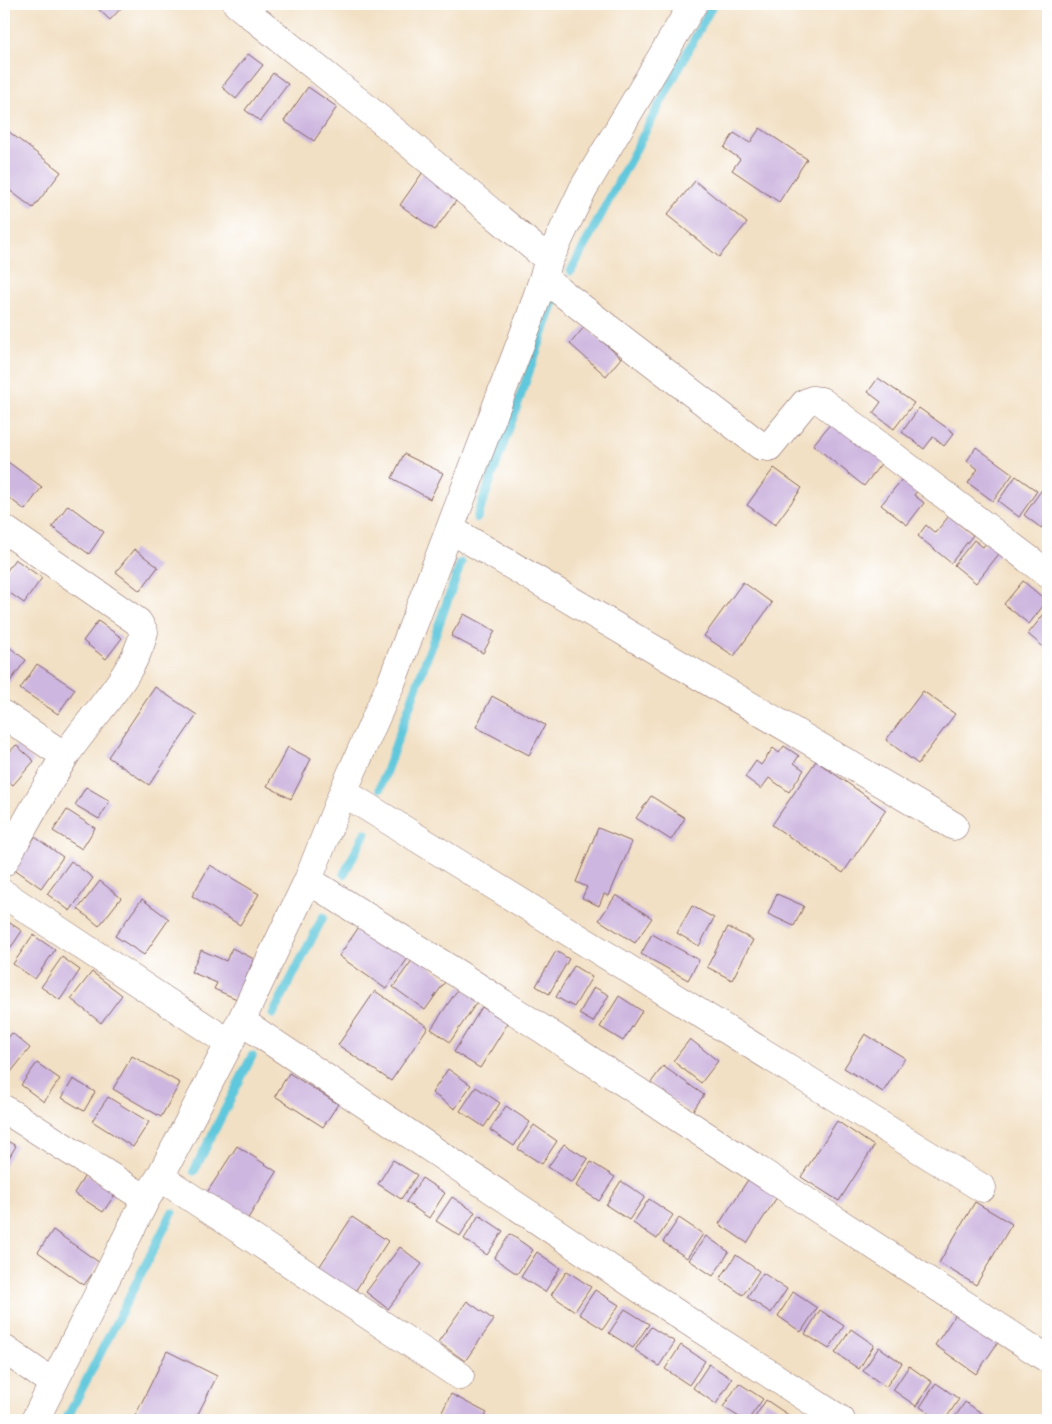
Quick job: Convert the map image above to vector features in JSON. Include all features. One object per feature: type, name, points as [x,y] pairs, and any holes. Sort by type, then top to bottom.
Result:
[{"type":"street","points":[[236,4],[364,106],[546,269],[761,446],[769,447],[804,403],[812,400],[821,401],[1048,574]]},
{"type":"street","points":[[35,1420],[235,1032],[308,880],[343,792],[392,680],[530,318],[546,269],[583,189],[693,4]]},
{"type":"street","points":[[450,529],[954,826]]},
{"type":"street","points":[[4,530],[138,622],[144,632],[141,647],[124,675],[65,756],[4,862]]},
{"type":"street","points":[[4,715],[65,756]]},
{"type":"street","points":[[343,792],[982,1188]]},
{"type":"street","points":[[308,880],[466,979],[1048,1359]]},
{"type":"street","points":[[4,894],[235,1032],[841,1420]]},
{"type":"street","points":[[4,1109],[153,1188],[460,1376]]},
{"type":"street","points":[[4,1349],[53,1383]]},
{"type":"building","points":[[93,4],[125,4],[110,20]]},
{"type":"building","points":[[248,54],[263,65],[236,99],[222,87]]},
{"type":"building","points":[[273,73],[288,84],[260,121],[245,110]]},
{"type":"building","points":[[308,87],[337,107],[314,141],[284,121]]},
{"type":"building","points":[[4,128],[61,172],[33,208],[4,186]]},
{"type":"building","points":[[760,128],[807,159],[779,202],[732,170],[740,159],[724,148],[734,133],[750,143]]},
{"type":"building","points":[[425,169],[461,194],[435,230],[400,205]]},
{"type":"building","points":[[695,181],[747,223],[719,257],[667,215]]},
{"type":"building","points":[[585,326],[621,358],[606,376],[570,344]]},
{"type":"building","points":[[878,378],[914,403],[894,429],[873,413],[881,402],[868,392]]},
{"type":"building","points":[[919,408],[954,433],[944,446],[933,437],[924,449],[902,432]]},
{"type":"building","points":[[832,422],[887,456],[864,486],[813,445]]},
{"type":"building","points":[[976,447],[1013,474],[993,501],[968,483],[978,469],[967,461]]},
{"type":"building","points":[[404,454],[443,473],[430,499],[392,478]]},
{"type":"building","points":[[8,462],[42,487],[25,510],[4,494],[4,468]]},
{"type":"building","points":[[774,468],[802,488],[775,525],[747,505]]},
{"type":"building","points":[[1016,476],[1037,491],[1019,517],[998,501]]},
{"type":"building","points":[[903,478],[918,490],[914,495],[924,503],[907,525],[881,505]]},
{"type":"building","points":[[1043,488],[1048,491],[1048,518],[1041,528],[1024,515]]},
{"type":"building","points":[[68,505],[104,532],[89,554],[52,527]]},
{"type":"building","points":[[949,516],[973,535],[951,563],[918,536],[926,525],[935,533]]},
{"type":"building","points":[[994,534],[1006,545],[976,583],[954,565],[974,540],[983,547]]},
{"type":"building","points":[[134,549],[158,567],[140,591],[116,572]]},
{"type":"building","points":[[15,559],[42,578],[24,603],[4,589],[4,575]]},
{"type":"building","points":[[1023,581],[1047,601],[1029,624],[1004,604]]},
{"type":"building","points":[[743,582],[772,603],[734,656],[704,636]]},
{"type":"building","points":[[1048,609],[1048,651],[1028,634]]},
{"type":"building","points":[[464,614],[495,631],[483,653],[451,636]]},
{"type":"building","points":[[98,621],[122,638],[106,659],[83,641]]},
{"type":"building","points":[[4,643],[26,660],[8,684],[4,681]]},
{"type":"building","points":[[37,664],[75,689],[58,714],[20,689]]},
{"type":"building","points":[[155,687],[197,715],[149,785],[108,757]]},
{"type":"building","points":[[923,691],[955,714],[918,764],[886,740]]},
{"type":"building","points":[[492,696],[545,725],[529,755],[476,727]]},
{"type":"building","points":[[16,745],[34,761],[13,785],[4,778],[4,758]]},
{"type":"building","points":[[784,746],[799,756],[794,763],[804,770],[789,792],[769,778],[761,789],[745,777],[756,761],[761,765],[773,748],[779,753]]},
{"type":"building","points":[[288,747],[311,759],[291,799],[267,786]]},
{"type":"building","points":[[816,761],[886,810],[843,873],[772,825]]},
{"type":"building","points":[[86,787],[110,801],[99,819],[75,805]]},
{"type":"building","points":[[651,796],[685,818],[671,840],[636,818]]},
{"type":"building","points":[[67,810],[95,828],[82,849],[53,831]]},
{"type":"building","points":[[598,828],[632,842],[609,896],[604,894],[599,906],[582,898],[587,887],[576,882]]},
{"type":"building","points":[[35,837],[63,857],[41,888],[13,868]]},
{"type":"building","points":[[71,861],[93,878],[70,911],[47,894]]},
{"type":"building","points":[[210,865],[259,894],[240,925],[192,896]]},
{"type":"building","points":[[100,881],[121,898],[99,926],[78,909]]},
{"type":"building","points":[[777,894],[804,906],[794,926],[768,914]]},
{"type":"building","points":[[616,895],[652,918],[635,943],[599,920]]},
{"type":"building","points":[[142,899],[169,919],[144,955],[115,936]]},
{"type":"building","points":[[692,906],[714,918],[699,946],[677,933]]},
{"type":"building","points":[[4,919],[22,931],[5,956],[4,955]]},
{"type":"building","points":[[363,921],[411,954],[386,989],[339,956]]},
{"type":"building","points":[[728,927],[753,940],[732,980],[707,967]]},
{"type":"building","points":[[652,934],[699,960],[688,980],[641,954]]},
{"type":"building","points":[[33,935],[55,950],[35,979],[13,964]]},
{"type":"building","points":[[232,948],[254,959],[237,999],[214,989],[217,983],[191,972],[201,950],[226,961]]},
{"type":"building","points":[[556,951],[569,959],[549,994],[536,986]]},
{"type":"building","points":[[415,956],[447,979],[425,1010],[393,987]]},
{"type":"building","points":[[62,957],[80,970],[60,1000],[41,987]]},
{"type":"building","points":[[574,966],[592,977],[574,1007],[556,997]]},
{"type":"building","points":[[92,972],[122,995],[101,1023],[71,999]]},
{"type":"building","points":[[460,986],[479,999],[450,1042],[431,1029]]},
{"type":"building","points":[[594,987],[609,995],[593,1022],[579,1014]]},
{"type":"building","points":[[375,991],[428,1027],[391,1081],[338,1045]]},
{"type":"building","points":[[619,996],[642,1011],[623,1041],[600,1027]]},
{"type":"building","points":[[482,1007],[508,1023],[480,1068],[454,1052]]},
{"type":"building","points":[[12,1033],[30,1048],[11,1072],[4,1066],[4,1043]]},
{"type":"building","points":[[865,1034],[905,1058],[883,1092],[844,1068]]},
{"type":"building","points":[[690,1039],[718,1061],[701,1083],[673,1061]]},
{"type":"building","points":[[132,1056],[180,1083],[161,1117],[113,1089]]},
{"type":"building","points":[[37,1063],[60,1079],[44,1102],[21,1085]]},
{"type":"building","points":[[663,1066],[704,1095],[691,1113],[650,1084]]},
{"type":"building","points":[[448,1069],[471,1085],[455,1109],[432,1093]]},
{"type":"building","points":[[289,1073],[338,1104],[323,1127],[275,1096]]},
{"type":"building","points":[[73,1079],[95,1092],[84,1111],[62,1098]]},
{"type":"building","points":[[476,1087],[500,1103],[484,1127],[460,1111]]},
{"type":"building","points":[[108,1097],[149,1122],[133,1147],[92,1121]]},
{"type":"building","points":[[506,1106],[530,1122],[514,1146],[490,1130]]},
{"type":"building","points":[[837,1121],[874,1146],[839,1201],[801,1177]]},
{"type":"building","points":[[534,1125],[557,1141],[542,1164],[518,1149]]},
{"type":"building","points":[[4,1139],[16,1146],[4,1166]]},
{"type":"building","points":[[564,1144],[588,1159],[572,1183],[548,1167]]},
{"type":"building","points":[[237,1146],[277,1172],[247,1220],[206,1194]]},
{"type":"building","points":[[393,1160],[417,1175],[401,1199],[378,1184]]},
{"type":"building","points":[[591,1162],[615,1177],[599,1201],[576,1186]]},
{"type":"building","points":[[753,1172],[781,1191],[747,1243],[719,1224]]},
{"type":"building","points":[[86,1174],[116,1193],[103,1212],[74,1193]]},
{"type":"building","points":[[422,1178],[445,1193],[429,1218],[406,1202]]},
{"type":"building","points":[[621,1181],[645,1197],[629,1220],[606,1205]]},
{"type":"building","points":[[452,1197],[475,1212],[460,1236],[436,1221]]},
{"type":"building","points":[[649,1199],[673,1215],[657,1239],[633,1223]]},
{"type":"building","points":[[975,1202],[1012,1224],[976,1285],[939,1263]]},
{"type":"building","points":[[479,1215],[503,1231],[487,1255],[464,1239]]},
{"type":"building","points":[[352,1217],[388,1241],[352,1296],[316,1272]]},
{"type":"building","points":[[679,1218],[703,1234],[687,1258],[663,1242]]},
{"type":"building","points":[[53,1230],[100,1263],[84,1285],[38,1252]]},
{"type":"building","points":[[510,1234],[533,1250],[517,1274],[494,1258]]},
{"type":"building","points":[[706,1236],[729,1252],[713,1276],[689,1260]]},
{"type":"building","points":[[400,1247],[422,1264],[388,1309],[366,1292]]},
{"type":"building","points":[[537,1252],[560,1268],[545,1292],[521,1277]]},
{"type":"building","points":[[736,1255],[759,1271],[743,1295],[720,1279]]},
{"type":"building","points":[[567,1271],[591,1287],[575,1311],[551,1295]]},
{"type":"building","points":[[763,1273],[787,1289],[771,1313],[747,1297]]},
{"type":"building","points":[[595,1290],[619,1305],[603,1329],[579,1314]]},
{"type":"building","points":[[793,1292],[817,1308],[801,1332],[778,1316]]},
{"type":"building","points":[[467,1301],[494,1320],[465,1361],[438,1342]]},
{"type":"building","points":[[960,1308],[1002,1337],[976,1374],[935,1345]]},
{"type":"building","points":[[625,1309],[649,1324],[633,1348],[609,1333]]},
{"type":"building","points":[[820,1310],[844,1326],[829,1349],[805,1334]]},
{"type":"building","points":[[651,1327],[675,1342],[659,1366],[635,1350]]},
{"type":"building","points":[[851,1329],[874,1345],[859,1369],[835,1353]]},
{"type":"building","points":[[681,1345],[705,1361],[689,1385],[665,1369]]},
{"type":"building","points":[[879,1347],[902,1363],[886,1387],[863,1371]]},
{"type":"building","points":[[167,1351],[217,1376],[195,1420],[133,1420]]},
{"type":"building","points":[[709,1364],[732,1379],[716,1404],[693,1388]]},
{"type":"building","points":[[909,1366],[932,1382],[916,1406],[893,1390]]},
{"type":"building","points":[[739,1383],[763,1399],[748,1420],[744,1420],[723,1407]]},
{"type":"building","points":[[936,1383],[959,1399],[945,1420],[939,1420],[920,1407]]},
{"type":"building","points":[[451,1394],[487,1413],[483,1420],[438,1420]]},
{"type":"building","points":[[766,1400],[790,1416],[787,1420],[753,1420]]},
{"type":"building","points":[[965,1402],[989,1418],[988,1420],[953,1420]]},
{"type":"waterway","points":[[571,271],[713,4]]},
{"type":"waterway","points":[[477,518],[554,302]]},
{"type":"waterway","points":[[380,788],[461,563]]},
{"type":"waterway","points":[[344,874],[365,833]]},
{"type":"waterway","points":[[273,1014],[323,917]]},
{"type":"waterway","points":[[194,1171],[252,1056]]},
{"type":"waterway","points":[[66,1420],[172,1213]]}]
